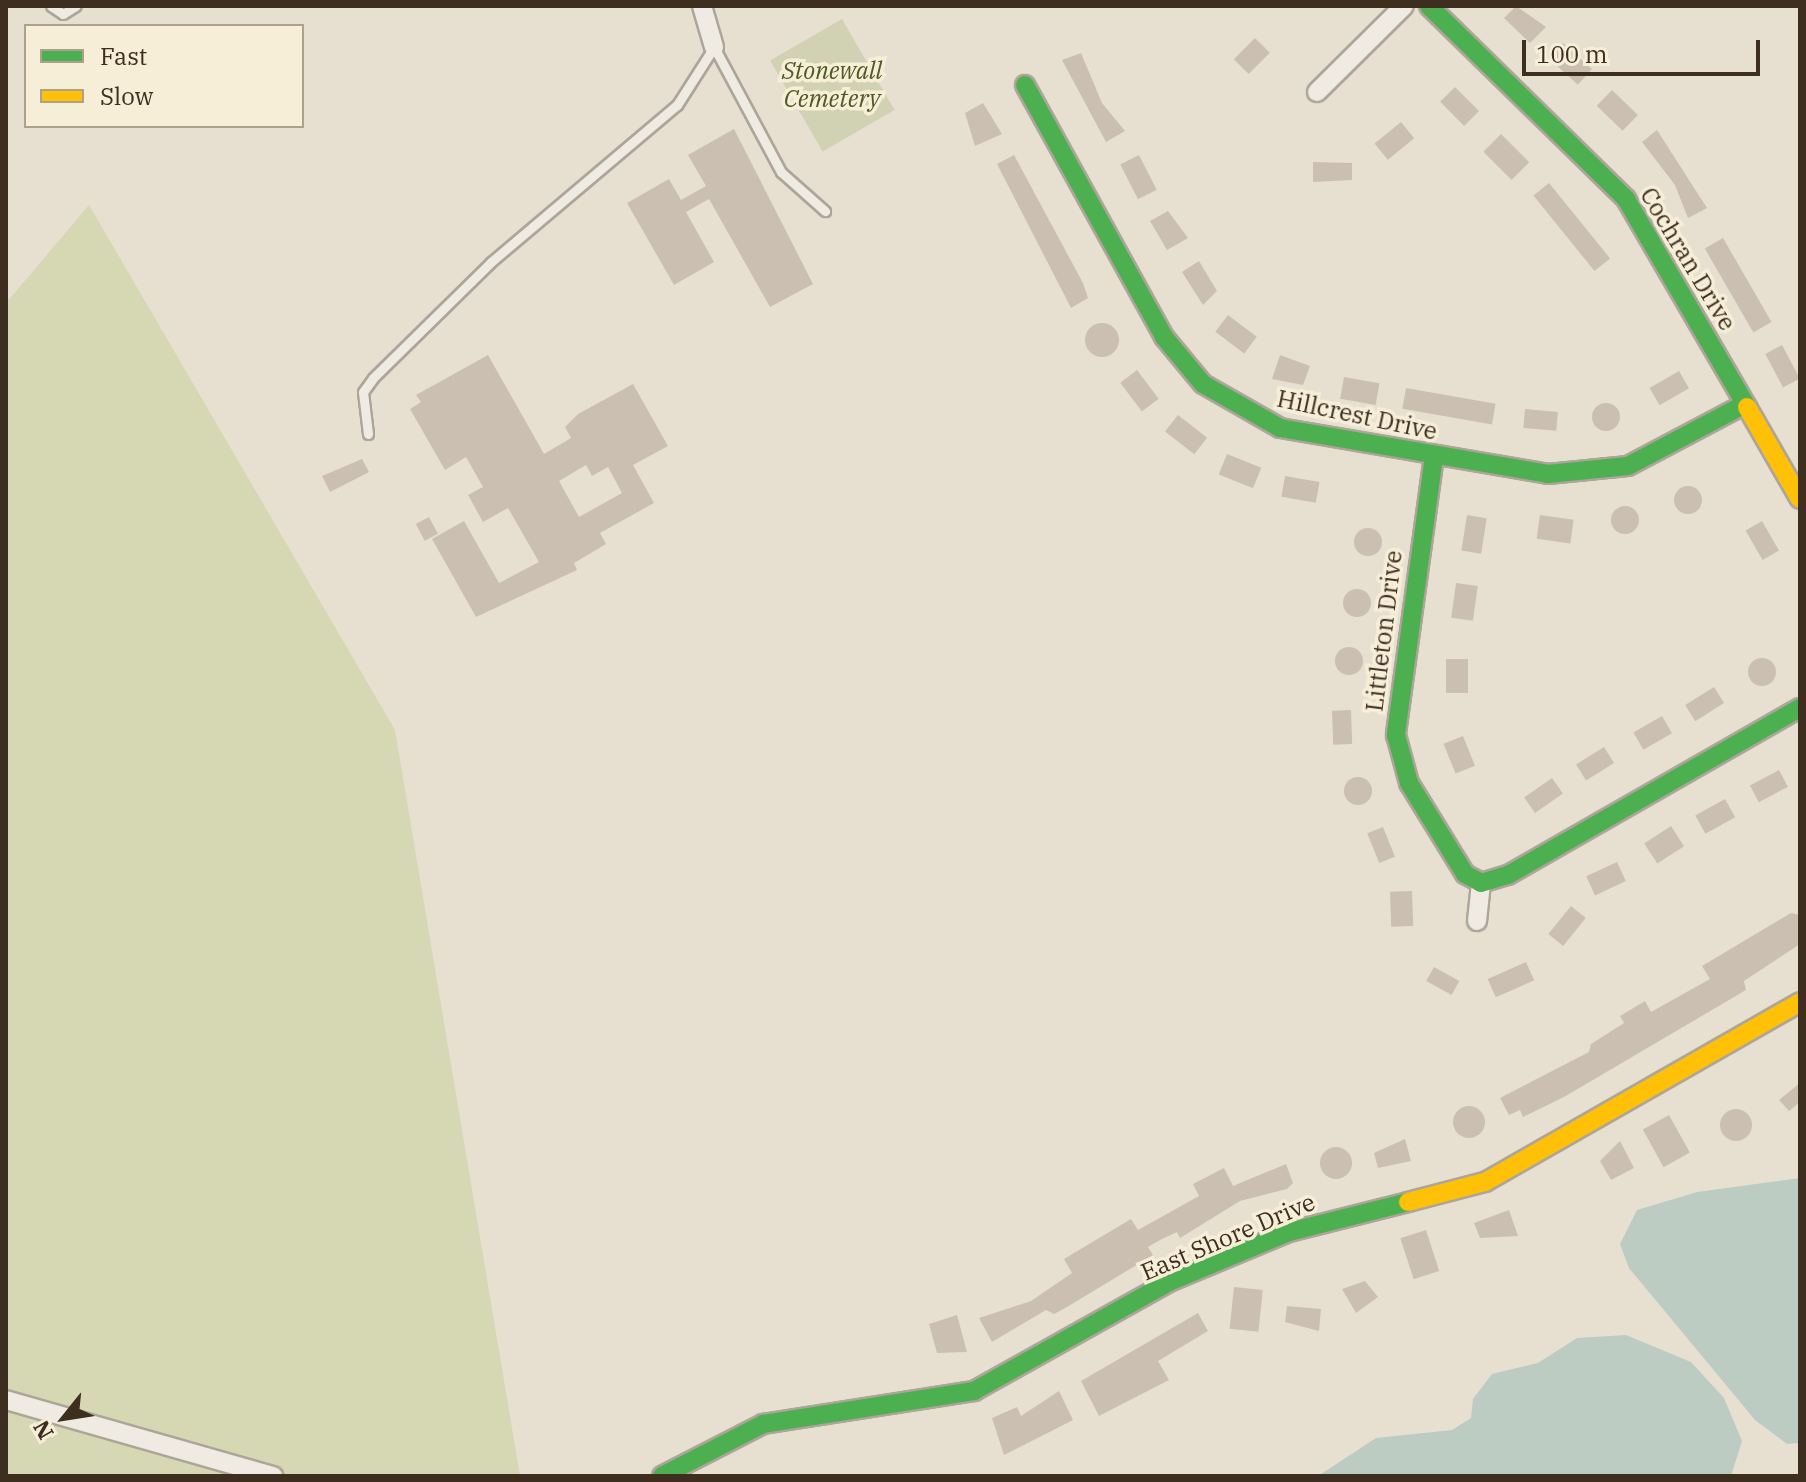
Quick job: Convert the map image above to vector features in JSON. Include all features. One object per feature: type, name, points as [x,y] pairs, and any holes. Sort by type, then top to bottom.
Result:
[{"type":"street","points":[[702,6],[714,47]]},
{"type":"street","points":[[1317,92],[1404,6]]},
{"type":"street","name":"Cochran Drive","points":[[1429,6],[1626,199],[1800,499]]},
{"type":"street","name":"Hillcrest Drive","points":[[1025,85],[1164,337],[1203,384],[1280,428],[1548,474],[1601,473],[1658,455],[1745,404]]},
{"type":"street","name":"Littleton Drive","points":[[1434,456],[1396,735],[1409,783],[1449,858],[1481,883]]},
{"type":"street","points":[[1477,921],[1481,883],[1508,875],[1800,708]]},
{"type":"street","name":"East Shore Drive","points":[[662,1476],[763,1424],[974,1391],[1169,1282],[1289,1232],[1485,1182],[1800,1002]]},
{"type":"street","points":[[6,1400],[273,1476]]},
{"type":"lane","points":[[51,6],[63,14],[76,6]]},
{"type":"lane","points":[[368,434],[363,392],[373,378],[491,262],[677,105],[714,47],[781,172],[825,211]]},
{"type":"green space","name":"Stonewall Cemetery","points":[[842,19],[894,110],[823,151],[770,60]]},
{"type":"green space","points":[[89,205],[395,730],[520,1476],[6,1476],[6,303]]},
{"type":"shaded area","points":[[1800,1178],[1800,1443],[1787,1444],[1755,1420],[1629,1268],[1620,1244],[1637,1210],[1697,1192]]},
{"type":"shaded area","points":[[1626,1335],[1691,1362],[1724,1398],[1742,1441],[1731,1476],[1318,1476],[1376,1438],[1452,1430],[1471,1418],[1473,1399],[1492,1374],[1538,1363],[1577,1338]]},
{"type":"building","points":[[1516,6],[1546,27],[1530,43],[1504,18]]},
{"type":"building","points":[[1255,38],[1270,53],[1249,74],[1234,59]]},
{"type":"building","points":[[1563,43],[1592,69],[1578,85],[1549,59]]},
{"type":"building","points":[[1081,53],[1102,103],[1125,131],[1106,142],[1062,60]]},
{"type":"building","points":[[1455,87],[1479,111],[1464,126],[1440,102]]},
{"type":"building","points":[[1612,90],[1638,115],[1623,131],[1597,106]]},
{"type":"building","points":[[983,103],[1002,134],[975,146],[965,113]]},
{"type":"building","points":[[1401,122],[1414,138],[1388,160],[1375,143]]},
{"type":"building","points":[[734,129],[813,284],[770,307],[709,199],[686,212],[714,262],[674,285],[627,203],[669,179],[681,200],[706,186],[688,155]]},
{"type":"building","points":[[1657,130],[1707,208],[1688,218],[1675,185],[1642,142]]},
{"type":"building","points":[[1501,134],[1529,162],[1512,180],[1483,152]]},
{"type":"building","points":[[1014,155],[1083,283],[1088,298],[1071,308],[997,164]]},
{"type":"building","points":[[1139,155],[1157,190],[1138,199],[1120,165]]},
{"type":"building","points":[[1313,162],[1352,163],[1352,180],[1313,182]]},
{"type":"building","points":[[1549,183],[1610,258],[1595,271],[1533,196]]},
{"type":"building","points":[[1168,211],[1188,238],[1167,250],[1150,221]]},
{"type":"building","points":[[1723,238],[1772,322],[1753,333],[1705,248]]},
{"type":"building","points":[[1199,261],[1217,291],[1203,305],[1182,272]]},
{"type":"building","points":[[1228,315],[1257,337],[1244,353],[1215,332]]},
{"type":"building","points":[[1102,323],[1114,328],[1119,340],[1114,352],[1102,357],[1090,352],[1085,340],[1090,328]]},
{"type":"building","points":[[1782,345],[1800,379],[1783,387],[1765,354]]},
{"type":"building","points":[[488,355],[544,454],[571,438],[565,427],[578,414],[633,384],[668,446],[633,465],[654,503],[600,533],[606,544],[574,563],[577,570],[476,617],[432,539],[464,521],[499,583],[539,562],[508,508],[483,522],[468,495],[483,487],[466,457],[445,470],[410,409],[421,402],[416,395]],"holes":[[[586,465],[592,476],[608,467],[622,493],[579,517],[559,481]]]},
{"type":"building","points":[[1280,355],[1310,366],[1303,385],[1272,379]]},
{"type":"building","points":[[1137,370],[1159,399],[1142,411],[1120,383]]},
{"type":"building","points":[[1679,371],[1689,388],[1660,405],[1650,388]]},
{"type":"building","points":[[1344,377],[1379,383],[1376,405],[1340,399]]},
{"type":"building","points":[[1406,388],[1496,404],[1492,424],[1402,409]]},
{"type":"building","points":[[1606,403],[1616,407],[1620,417],[1616,427],[1606,431],[1596,427],[1592,417],[1596,407]]},
{"type":"building","points":[[1525,409],[1558,412],[1556,431],[1523,428]]},
{"type":"building","points":[[1178,415],[1207,438],[1194,454],[1165,432]]},
{"type":"building","points":[[1227,454],[1261,468],[1253,488],[1219,474]]},
{"type":"building","points":[[362,459],[369,472],[330,492],[322,476]]},
{"type":"building","points":[[1285,476],[1319,482],[1316,503],[1281,497]]},
{"type":"building","points":[[1688,486],[1698,490],[1702,500],[1698,510],[1688,514],[1678,510],[1674,500],[1678,490]]},
{"type":"building","points":[[1625,506],[1635,510],[1639,520],[1635,530],[1625,534],[1615,530],[1611,520],[1615,510]]},
{"type":"building","points":[[1467,515],[1487,518],[1481,554],[1461,551]]},
{"type":"building","points":[[1540,515],[1574,520],[1570,543],[1537,539]]},
{"type":"building","points":[[429,517],[438,534],[425,541],[416,524]]},
{"type":"building","points":[[1762,521],[1779,550],[1763,560],[1746,530]]},
{"type":"building","points":[[1368,528],[1378,532],[1382,542],[1378,552],[1368,556],[1358,552],[1354,542],[1358,532]]},
{"type":"building","points":[[1456,583],[1478,586],[1473,621],[1451,618]]},
{"type":"building","points":[[1357,589],[1367,593],[1371,603],[1367,613],[1357,617],[1347,613],[1343,603],[1347,593]]},
{"type":"building","points":[[1349,647],[1359,651],[1363,661],[1359,671],[1349,675],[1339,671],[1335,661],[1339,651]]},
{"type":"building","points":[[1762,658],[1772,662],[1776,672],[1772,682],[1762,686],[1752,682],[1748,672],[1752,662]]},
{"type":"building","points":[[1446,659],[1468,659],[1468,693],[1446,693]]},
{"type":"building","points":[[1714,687],[1724,703],[1695,721],[1685,705]]},
{"type":"building","points":[[1351,710],[1352,744],[1333,745],[1332,711]]},
{"type":"building","points":[[1662,716],[1672,733],[1643,750],[1633,732]]},
{"type":"building","points":[[1463,736],[1475,766],[1456,774],[1444,744]]},
{"type":"building","points":[[1604,747],[1614,763],[1586,781],[1576,764]]},
{"type":"building","points":[[1779,770],[1788,787],[1759,802],[1750,785]]},
{"type":"building","points":[[1358,777],[1368,781],[1372,791],[1368,801],[1358,805],[1348,801],[1344,791],[1348,781]]},
{"type":"building","points":[[1552,778],[1563,794],[1535,813],[1524,798]]},
{"type":"building","points":[[1725,799],[1735,817],[1705,834],[1695,815]]},
{"type":"building","points":[[1671,826],[1684,846],[1657,864],[1644,843]]},
{"type":"building","points":[[1383,827],[1395,857],[1379,863],[1367,833]]},
{"type":"building","points":[[1617,862],[1626,881],[1595,895],[1586,876]]},
{"type":"building","points":[[1412,891],[1413,926],[1391,927],[1390,892]]},
{"type":"building","points":[[1571,906],[1586,918],[1563,946],[1548,934]]},
{"type":"building","points":[[1791,913],[1800,915],[1800,944],[1744,981],[1746,990],[1564,1097],[1523,1117],[1520,1110],[1509,1115],[1500,1098],[1589,1052],[1591,1044],[1624,1023],[1620,1016],[1645,1001],[1651,1012],[1710,979],[1702,966]]},
{"type":"building","points":[[1526,962],[1534,980],[1496,997],[1488,979]]},
{"type":"building","points":[[1434,967],[1459,981],[1452,995],[1426,981]]},
{"type":"building","points":[[1800,1083],[1800,1102],[1789,1111],[1779,1100]]},
{"type":"building","points":[[1469,1106],[1480,1111],[1485,1122],[1480,1133],[1469,1138],[1458,1133],[1453,1122],[1458,1111]]},
{"type":"building","points":[[1736,1109],[1747,1114],[1752,1125],[1747,1136],[1736,1141],[1725,1136],[1720,1125],[1725,1114]]},
{"type":"building","points":[[1669,1115],[1690,1153],[1664,1167],[1643,1130]]},
{"type":"building","points":[[1405,1139],[1411,1161],[1378,1168],[1374,1153]]},
{"type":"building","points":[[1620,1141],[1634,1168],[1611,1180],[1600,1161]]},
{"type":"building","points":[[1336,1147],[1347,1152],[1352,1163],[1347,1174],[1336,1179],[1325,1174],[1320,1163],[1325,1152]]},
{"type":"building","points":[[1286,1164],[1293,1183],[1287,1189],[1240,1201],[1180,1238],[1177,1232],[1162,1239],[1148,1247],[1153,1255],[1067,1307],[1054,1314],[1046,1310],[992,1342],[979,1318],[1031,1301],[1072,1273],[1064,1259],[1131,1219],[1138,1230],[1199,1196],[1193,1184],[1224,1168],[1233,1186]]},
{"type":"building","points":[[1509,1210],[1518,1236],[1480,1238],[1474,1223]]},
{"type":"building","points":[[1426,1230],[1439,1271],[1414,1279],[1400,1238]]},
{"type":"building","points":[[1365,1281],[1378,1297],[1356,1313],[1342,1289]]},
{"type":"building","points":[[1234,1287],[1263,1290],[1258,1332],[1230,1329]]},
{"type":"building","points":[[1287,1306],[1321,1309],[1319,1331],[1285,1322]]},
{"type":"building","points":[[1198,1313],[1208,1331],[1158,1361],[1169,1380],[1099,1416],[1081,1381]]},
{"type":"building","points":[[957,1315],[967,1352],[937,1353],[929,1324]]},
{"type":"building","points":[[1059,1391],[1073,1420],[1004,1455],[992,1418],[1017,1407],[1021,1416]]},
{"type":"traffic: fast","points":[[1429,6],[1626,199],[1747,407]]},
{"type":"traffic: fast","points":[[1025,85],[1164,337],[1203,384],[1280,428],[1548,474],[1628,466],[1745,404]]},
{"type":"traffic: fast","points":[[1434,456],[1396,735],[1409,783],[1465,874],[1481,883],[1508,875],[1800,708]]},
{"type":"traffic: fast","points":[[662,1476],[763,1424],[974,1391],[1169,1282],[1289,1232],[1408,1202]]},
{"type":"traffic: slow","points":[[1747,407],[1800,499]]},
{"type":"traffic: slow","points":[[1408,1202],[1485,1182],[1800,1002]]}]
